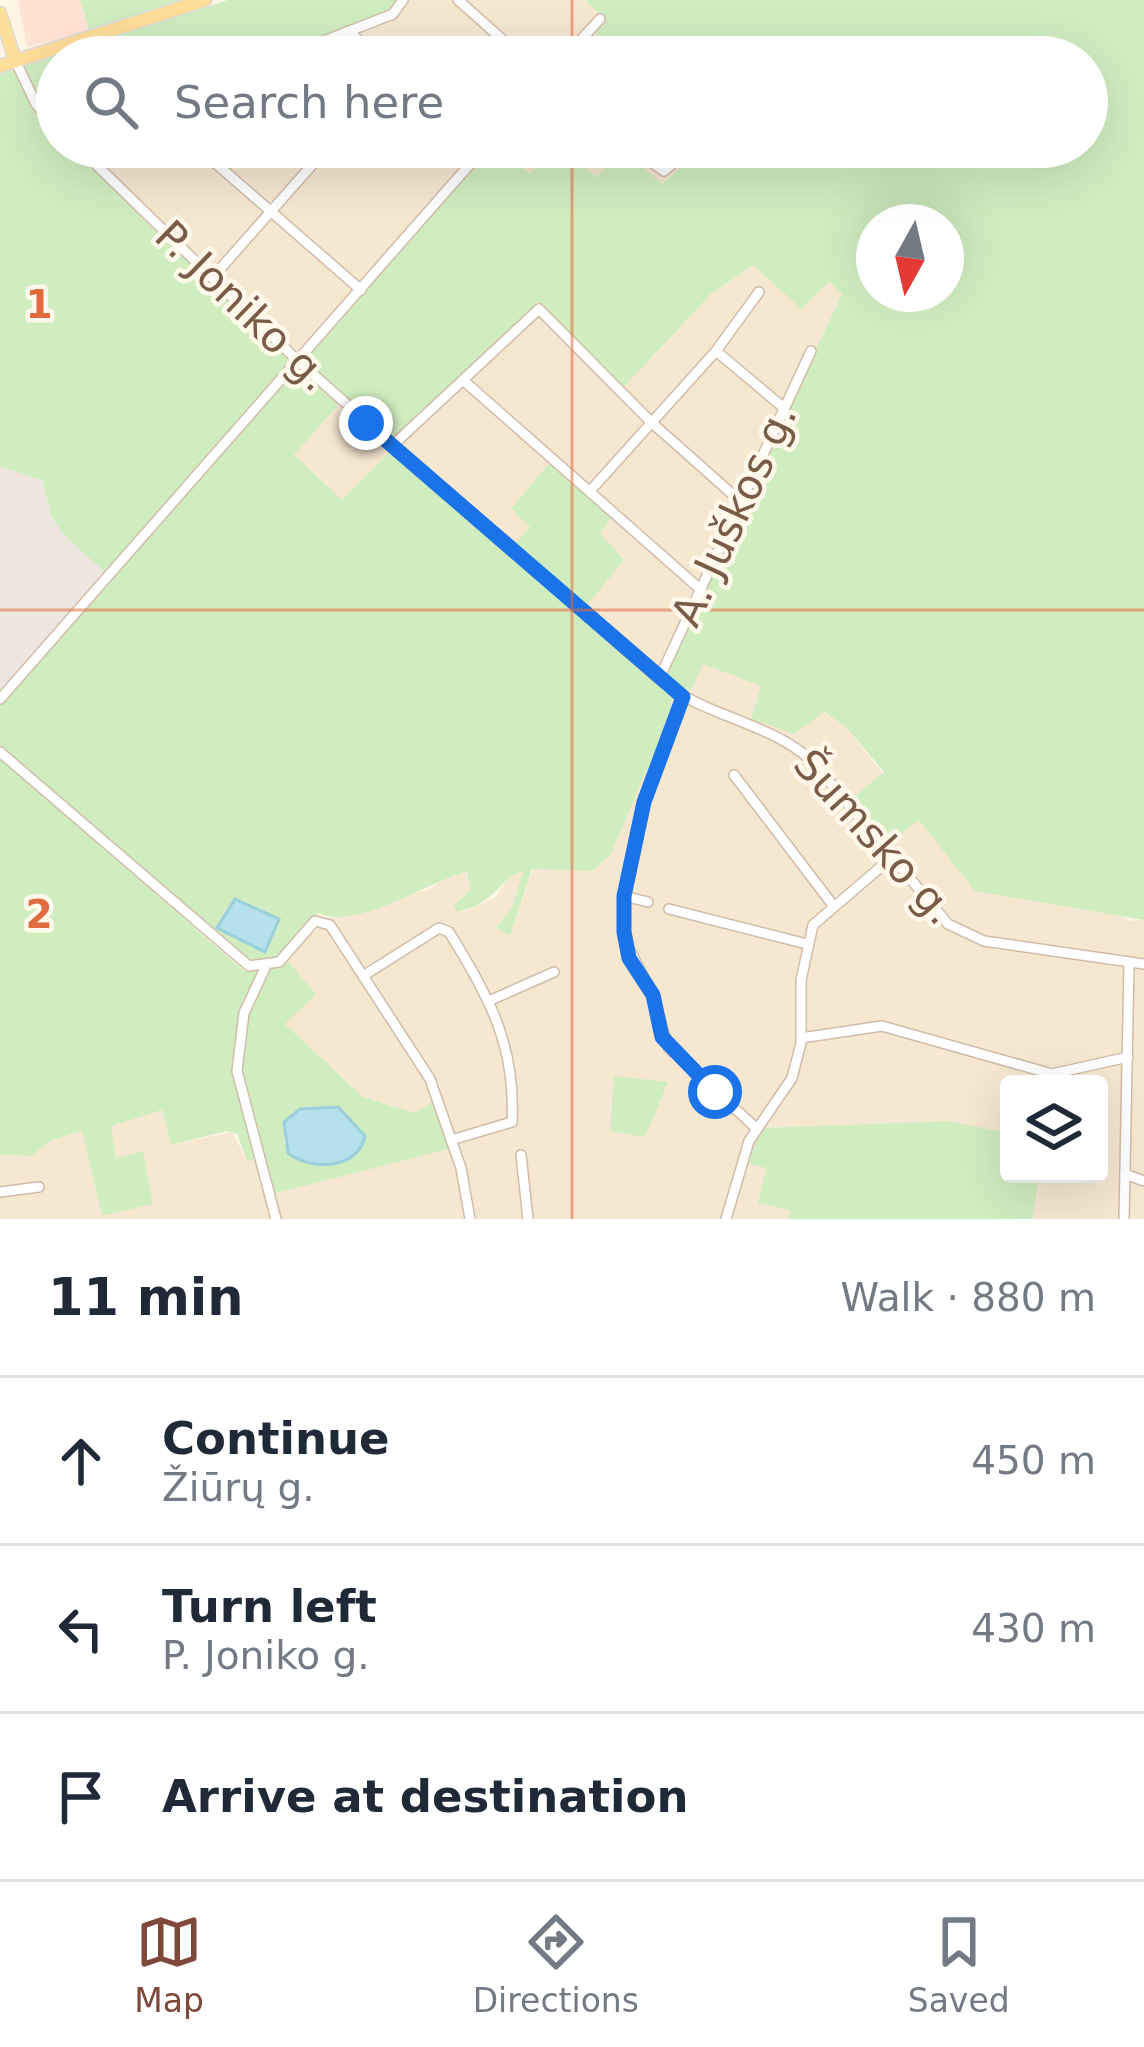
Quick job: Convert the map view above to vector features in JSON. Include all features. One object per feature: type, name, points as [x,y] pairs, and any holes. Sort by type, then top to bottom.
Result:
[{"type":"main road","points":[[91,36],[206,0]]},
{"type":"main road","points":[[0,13],[15,60]]},
{"type":"main road","points":[[0,66],[36,53]]},
{"type":"street","points":[[336,36],[392,14],[404,0]]},
{"type":"street","points":[[458,0],[498,36]]},
{"type":"street","points":[[585,36],[600,19]]},
{"type":"street","points":[[348,31],[354,36]]},
{"type":"street","points":[[15,60],[36,104]]},
{"type":"street","name":"P. Joniko g.","points":[[99,168],[298,361],[658,680],[683,697]]},
{"type":"street","points":[[220,168],[361,290]]},
{"type":"street","points":[[212,278],[309,168]]},
{"type":"street","points":[[0,699],[467,168]]},
{"type":"street","points":[[590,491],[716,351],[759,292]]},
{"type":"street","points":[[392,446],[538,309],[651,422],[740,501]]},
{"type":"street","points":[[716,351],[784,407]]},
{"type":"street","name":"A. Juškos g.","points":[[658,680],[811,351]]},
{"type":"street","points":[[463,380],[700,589]]},
{"type":"street","points":[[683,697],[653,771],[624,896],[626,948],[653,995],[662,1037],[756,1128]]},
{"type":"street","name":"Šumsko g.","points":[[683,697],[772,734],[806,754],[932,911],[971,937],[1144,964]]},
{"type":"street","points":[[0,752],[244,963],[268,966]]},
{"type":"street","points":[[734,775],[832,904]]},
{"type":"street","points":[[726,1219],[756,1128],[786,1092],[801,1038],[798,1000],[807,944],[820,914],[890,859]]},
{"type":"street","points":[[624,896],[648,902]]},
{"type":"street","points":[[668,909],[807,944]]},
{"type":"street","points":[[276,1219],[237,1071],[244,1013],[268,966],[320,920],[337,934],[423,1064],[451,1140],[470,1219]]},
{"type":"street","points":[[363,976],[439,928],[449,932],[491,1000],[514,1081],[509,1127],[451,1140]]},
{"type":"street","points":[[1124,1219],[1129,964]]},
{"type":"street","points":[[491,1000],[554,972]]},
{"type":"street","points":[[801,1038],[882,1026],[1052,1074],[1128,1058]]},
{"type":"street","points":[[521,1155],[529,1219]]},
{"type":"street","points":[[1124,1174],[1144,1181]]},
{"type":"street","points":[[0,1192],[39,1187]]},
{"type":"shaded area","points":[[18,0],[80,0],[89,31],[36,36],[36,45],[27,47]]},
{"type":"shaded area","points":[[401,0],[585,0],[604,19],[604,36],[329,36],[391,11]]},
{"type":"shaded area","points":[[92,168],[473,168],[297,368]]},
{"type":"shaded area","points":[[585,168],[679,168],[662,184],[597,177]]},
{"type":"shaded area","points":[[754,264],[829,282],[842,294],[657,684],[579,615],[600,532],[612,517],[512,509],[530,527],[508,552],[393,450],[342,501],[294,455],[343,400],[392,442],[538,302],[624,387],[710,295]]},
{"type":"shaded area","points":[[0,466],[43,481],[51,517],[112,579],[0,706]]},
{"type":"shaded area","points":[[702,663],[761,686],[751,718],[823,712],[846,727],[919,820],[1131,921],[1144,920],[1144,1219],[1033,1219],[1035,1183],[1108,1183],[1108,1075],[1000,1075],[1000,1131],[949,1121],[761,1128],[747,1162],[767,1167],[791,1210],[789,1219],[0,1219],[0,1155],[32,1156],[49,1141],[82,1131],[102,1216],[142,1151],[116,1158],[111,1125],[163,1110],[172,1145],[232,1132],[247,1161],[415,1113],[363,1097],[284,1023],[316,994],[287,960],[327,918],[431,889],[445,876],[468,871],[470,890],[458,900],[463,912],[496,897],[508,878],[523,871],[512,908],[496,927],[510,936],[533,869],[592,871],[611,854],[672,711],[671,702]]},
{"type":"green space","points":[[80,0],[185,0],[89,31]]},
{"type":"green space","points":[[228,0],[401,0],[391,11],[329,36],[117,36]]},
{"type":"green space","points":[[585,0],[1144,0],[1144,920],[975,891],[919,820],[885,847],[849,801],[884,772],[846,727],[824,712],[794,734],[751,719],[761,686],[703,664],[691,689],[678,691],[671,702],[672,711],[611,854],[592,871],[532,869],[510,936],[496,927],[512,908],[523,871],[480,903],[457,912],[454,905],[470,890],[467,872],[373,910],[334,917],[318,913],[278,956],[245,960],[0,748],[0,706],[112,579],[62,533],[51,516],[43,481],[0,466],[0,74],[36,62],[36,168],[92,168],[297,368],[473,168],[522,168],[530,173],[535,168],[585,168],[597,177],[605,168],[644,168],[662,184],[679,168],[1108,168],[1108,36],[597,36],[604,19]],"holes":[[[753,265],[801,309],[829,282],[842,294],[657,684],[579,615],[624,560],[600,533],[613,516],[551,461],[511,509],[530,527],[508,552],[392,450],[342,500],[294,455],[343,400],[391,443],[538,302],[624,387],[710,295]]]},
{"type":"green space","points":[[0,758],[243,970],[263,972],[287,960],[316,994],[285,1024],[363,1097],[415,1113],[435,1100],[449,1149],[272,1194],[262,1158],[247,1161],[237,1134],[227,1131],[171,1145],[162,1110],[111,1126],[116,1158],[143,1151],[153,1204],[102,1216],[82,1131],[49,1141],[32,1156],[0,1155]],"holes":[[[338,1107],[361,1132],[348,1161],[314,1164],[284,1143],[284,1122],[300,1109]]]},
{"type":"green space","points":[[614,1076],[668,1082],[645,1137],[610,1131]]},
{"type":"green space","points":[[949,1121],[1000,1131],[1000,1183],[1038,1183],[1033,1219],[789,1219],[790,1210],[758,1203],[766,1168],[747,1163],[761,1128]]},
{"type":"water","points":[[235,899],[279,919],[265,952],[217,928]]},
{"type":"water","points":[[338,1107],[365,1136],[353,1156],[321,1164],[288,1153],[284,1122],[300,1109]]},
{"type":"route","points":[[366,423],[683,697],[644,802],[626,879],[624,932],[629,958],[653,995],[662,1037],[715,1092]]}]
